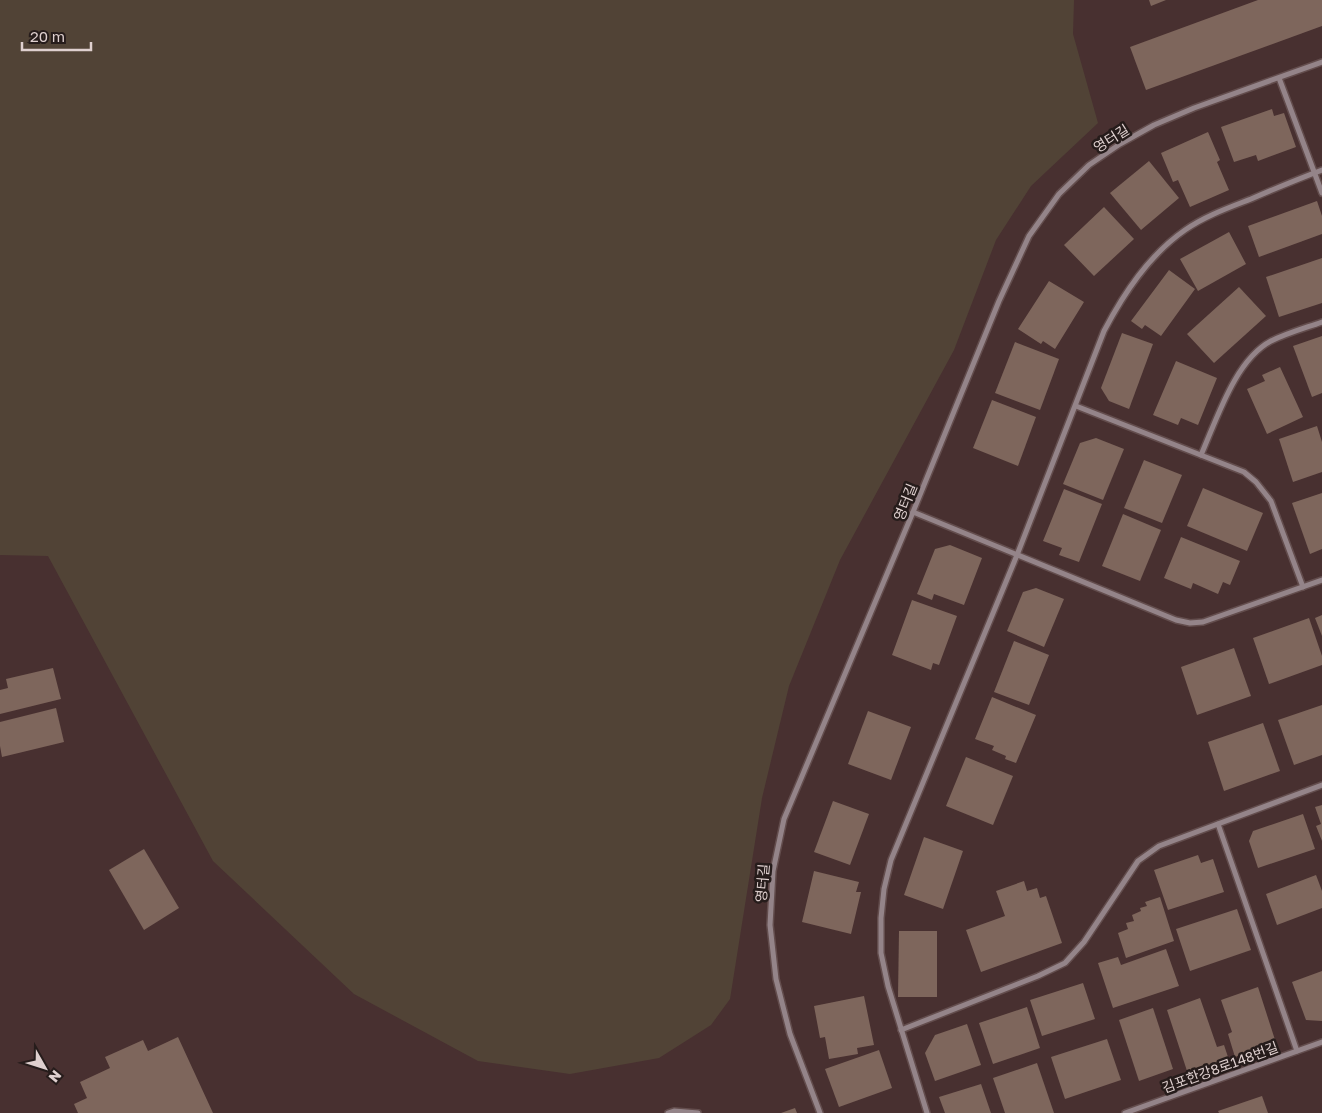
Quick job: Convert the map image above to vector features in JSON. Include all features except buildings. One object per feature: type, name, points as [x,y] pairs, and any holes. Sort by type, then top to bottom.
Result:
[{"type":"street","name":"영터길","points":[[820,1113],[790,1034],[776,979],[770,925],[773,871],[784,819],[913,512],[998,301],[1029,236],[1059,194],[1089,165],[1120,144],[1194,108],[1322,62]]},
{"type":"street","points":[[1279,78],[1322,192]]},
{"type":"street","points":[[927,1113],[900,1030],[881,953],[883,899],[890,867],[1017,556],[1104,331],[1115,310],[1139,274],[1184,230],[1212,214],[1322,170]]},
{"type":"street","points":[[1201,455],[1244,363],[1256,351],[1271,341],[1322,322]]},
{"type":"street","points":[[1076,406],[1244,472],[1256,482],[1271,501],[1303,587]]},
{"type":"street","points":[[913,512],[1176,620],[1190,623],[1203,622],[1322,580]]},
{"type":"street","points":[[900,1030],[1038,976],[1065,963],[1084,942],[1138,861],[1159,846],[1322,785]]},
{"type":"street","points":[[1218,824],[1297,1051]]},
{"type":"street","name":"김포한강8로148번길","points":[[1125,1113],[1322,1042]]},
{"type":"street","points":[[668,1113],[674,1111],[698,1113]]},
{"type":"shaded area","points":[[0,0],[1074,0],[1073,34],[1098,123],[1031,186],[996,240],[954,350],[840,560],[789,686],[762,798],[730,999],[711,1025],[659,1058],[570,1074],[478,1061],[354,994],[213,861],[48,556],[0,555]]}]
